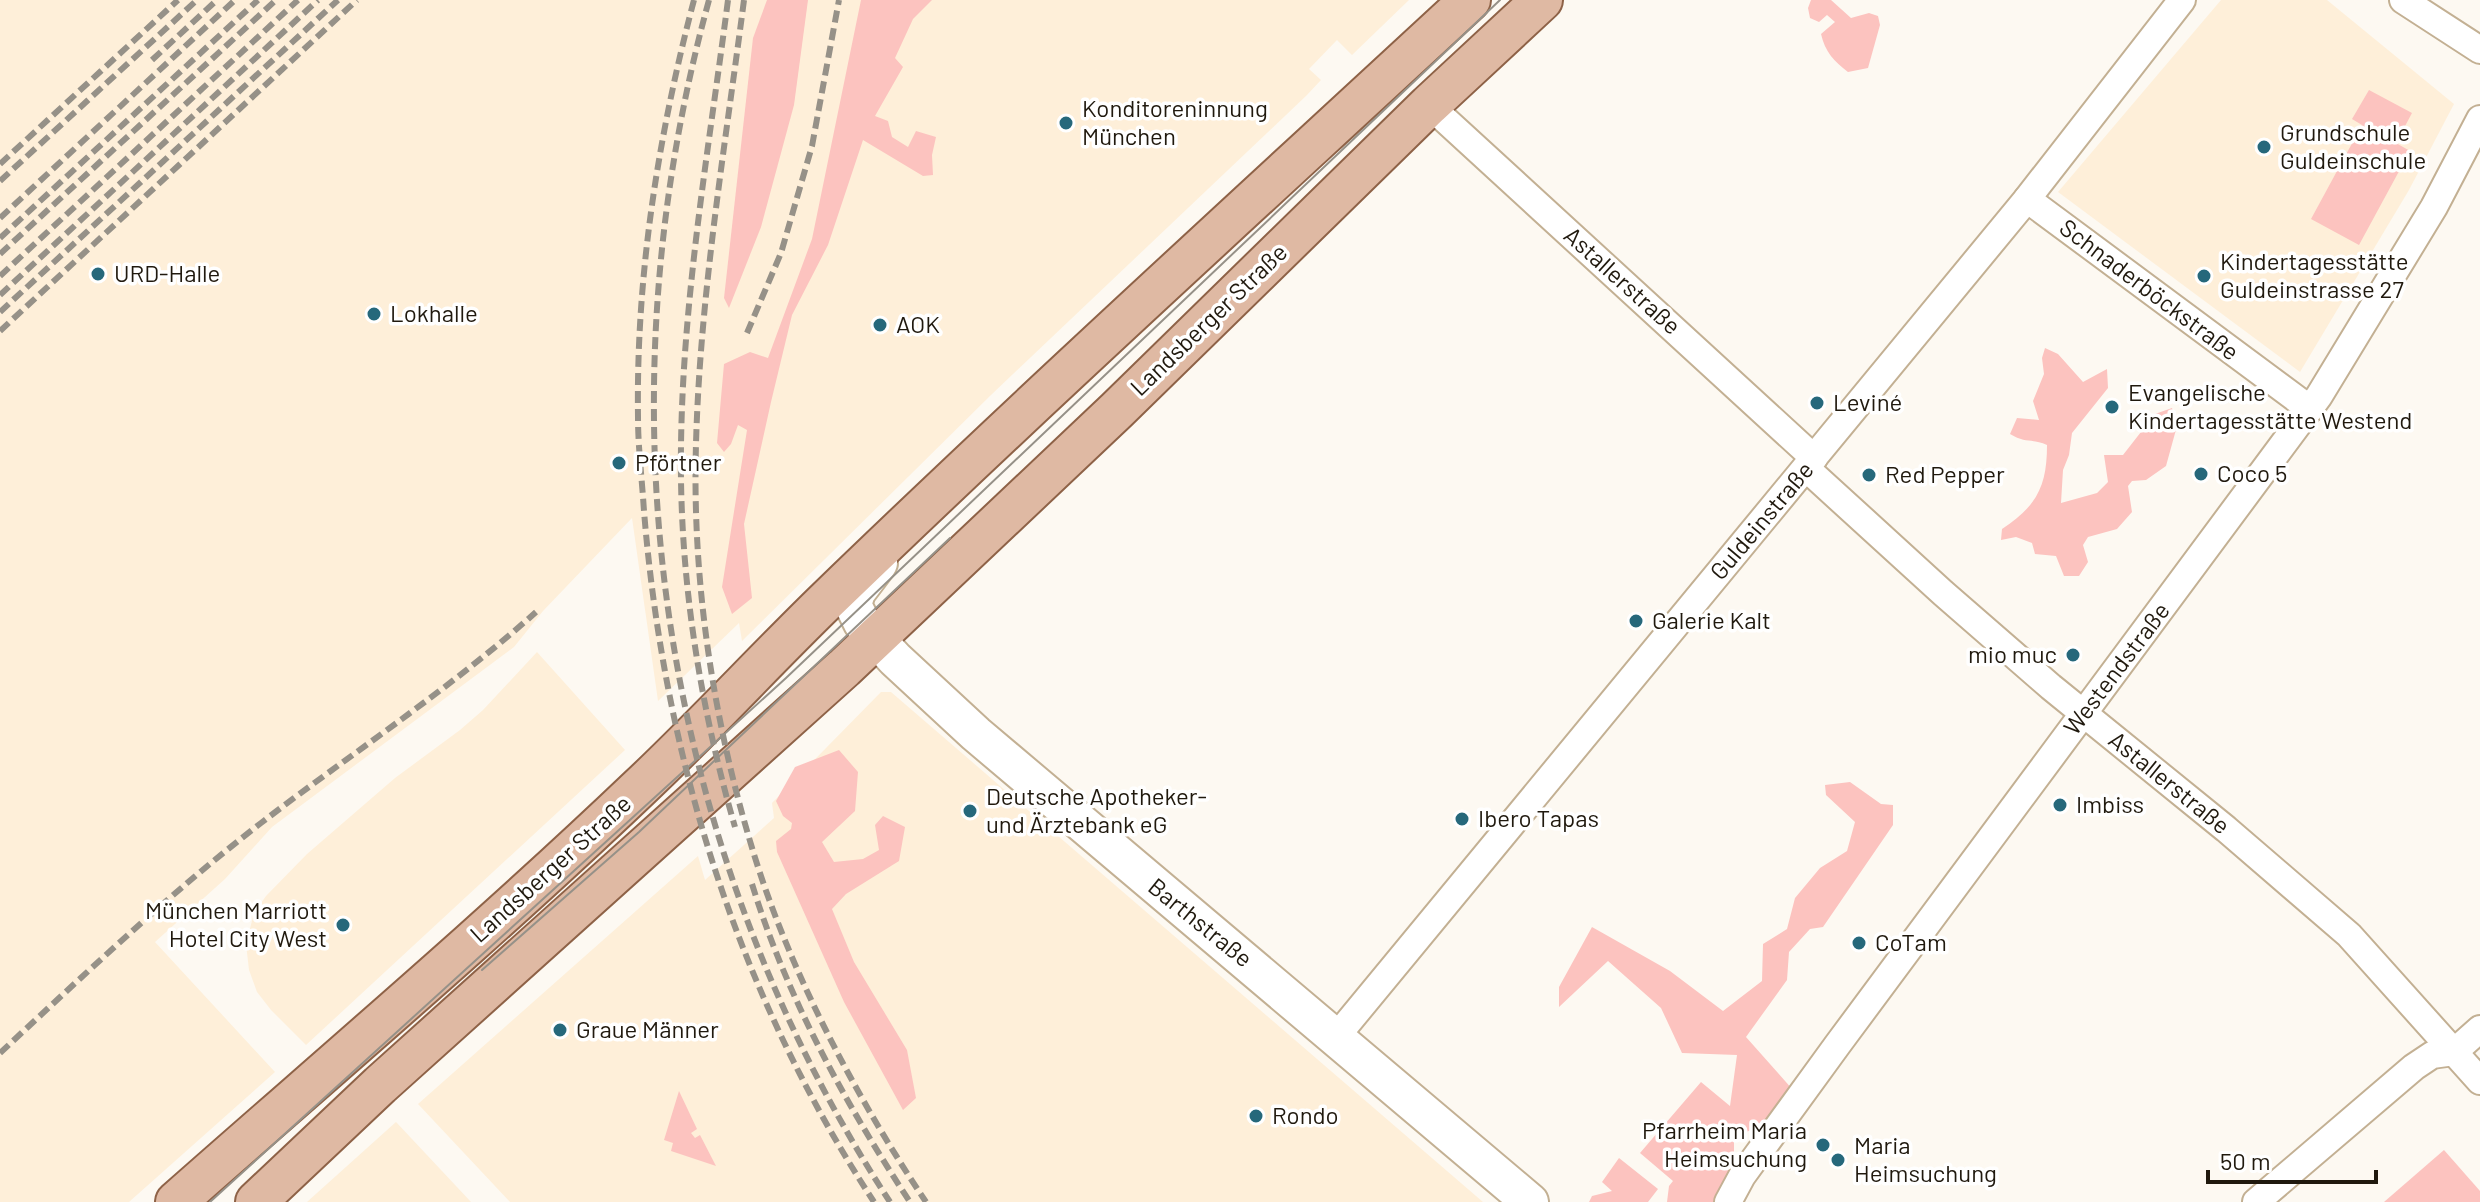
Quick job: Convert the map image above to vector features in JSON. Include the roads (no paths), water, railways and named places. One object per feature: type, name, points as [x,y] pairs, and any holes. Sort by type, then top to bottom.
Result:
[{"type":"main road","name":"Landsberger Straße","points":[[176,1202],[362,1041],[638,789],[1058,379],[1470,0]]},
{"type":"main road","name":"Landsberger Straße","points":[[256,1202],[380,1085],[875,638],[1542,0]]},
{"type":"street","name":"Guldeinstraße","points":[[1336,1037],[2027,199],[2182,0]]},
{"type":"street","points":[[2403,0],[2480,50]]},
{"type":"street","name":"Astallerstraße","points":[[1429,105],[1810,463],[1943,593],[2349,935],[2480,1081]]},
{"type":"street","name":"Westendstraße","points":[[1728,1202],[1750,1164],[2310,409],[2434,207],[2480,119]]},
{"type":"street","name":"Schnaderböckstraße","points":[[2027,199],[2310,409]]},
{"type":"street","name":"Landsberger Straße","points":[[875,638],[855,611],[854,598],[911,520]]},
{"type":"street","name":"Barthstraße","points":[[875,638],[916,680],[999,754],[1530,1202]]},
{"type":"street","points":[[2256,1202],[2414,1067],[2432,1055],[2454,1052],[2480,1029]]},
{"type":"tram line","points":[[210,1202],[786,678],[1500,0]]},
{"type":"tram line","points":[[482,970],[639,832],[950,538]]},
{"type":"railway","points":[[0,164],[178,0]]},
{"type":"railway","points":[[0,181],[197,0]]},
{"type":"railway","points":[[152,60],[217,0]]},
{"type":"railway","points":[[0,218],[235,0]]},
{"type":"railway","points":[[0,238],[258,0]]},
{"type":"railway","points":[[0,254],[276,0]]},
{"type":"railway","points":[[0,276],[298,0]]},
{"type":"railway","points":[[0,295],[318,0]]},
{"type":"railway","points":[[0,312],[338,0]]},
{"type":"railway","points":[[0,331],[357,0]]},
{"type":"railway","points":[[694,0],[660,155],[641,311],[639,440],[654,603],[669,694],[690,783],[716,871],[747,957],[784,1041],[826,1123],[874,1202]]},
{"type":"railway","points":[[709,0],[675,155],[657,311],[655,466],[670,621],[701,773],[748,921],[811,1065],[890,1202]]},
{"type":"railway","points":[[728,0],[692,277],[683,389],[681,493],[694,638],[711,733],[735,827]]},
{"type":"railway","points":[[744,0],[714,221],[698,388],[697,544],[707,645],[737,793],[765,888],[783,935],[849,1074],[926,1202]]},
{"type":"railway","points":[[747,333],[781,253],[812,146],[839,0]]},
{"type":"railway","points":[[0,1053],[128,935],[227,850],[435,694],[536,612]]},
{"type":"railway","points":[[752,884],[800,1009],[863,1127],[910,1202]]},
{"type":"place","name":"Konditoreninnung München","points":[[1066,123]]},
{"type":"place","name":"Grundschule Guldeinschule","points":[[2264,147]]},
{"type":"place","name":"URD-Halle","points":[[98,274]]},
{"type":"place","name":"Kindertagesstätte Guldeinstrasse 27","points":[[2204,276]]},
{"type":"place","name":"Lokhalle","points":[[374,314]]},
{"type":"place","name":"AOK","points":[[880,325]]},
{"type":"place","name":"Leviné","points":[[1817,403]]},
{"type":"place","name":"Evangelische Kindertagesstätte Westend","points":[[2112,407]]},
{"type":"place","name":"Pförtner","points":[[619,463]]},
{"type":"place","name":"Coco 5","points":[[2201,474]]},
{"type":"place","name":"Red Pepper","points":[[1869,475]]},
{"type":"place","name":"Galerie Kalt","points":[[1636,621]]},
{"type":"place","name":"mio muc","points":[[2073,655]]},
{"type":"place","name":"Imbiss","points":[[2060,805]]},
{"type":"place","name":"Deutsche Apotheker- und Ärztebank eG","points":[[970,811]]},
{"type":"place","name":"Ibero Tapas","points":[[1462,819]]},
{"type":"place","name":"München Marriott Hotel City West","points":[[343,925]]},
{"type":"place","name":"CoTam","points":[[1859,943]]},
{"type":"place","name":"Graue Männer","points":[[560,1030]]},
{"type":"place","name":"Rondo","points":[[1256,1116]]},
{"type":"place","name":"Pfarrheim Maria Heimsuchung","points":[[1823,1145]]},
{"type":"place","name":"Maria Heimsuchung","points":[[1838,1160]]}]
